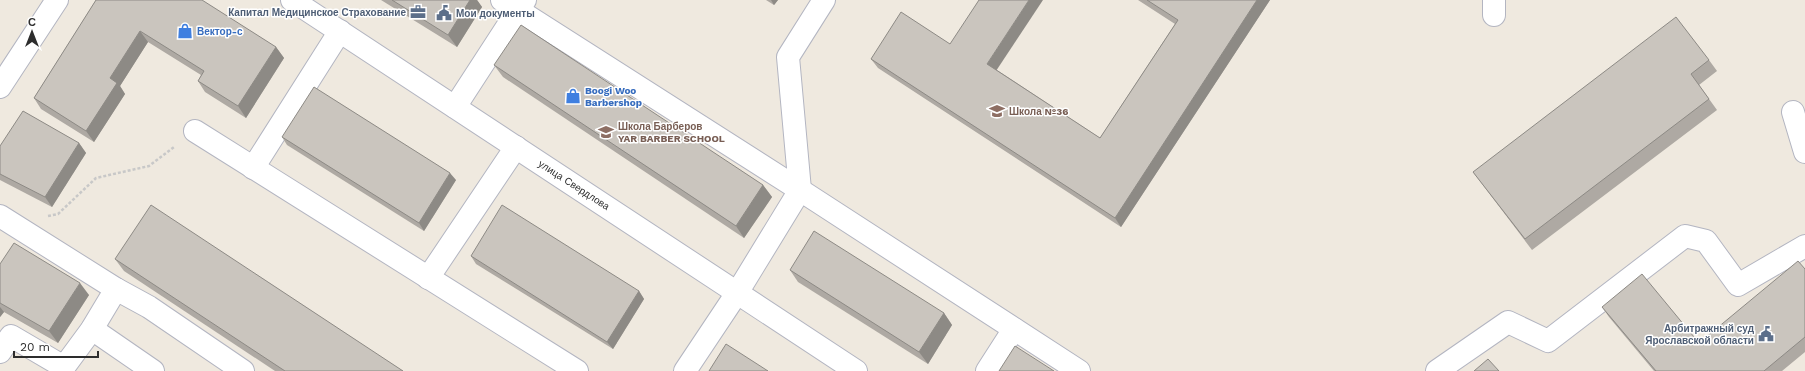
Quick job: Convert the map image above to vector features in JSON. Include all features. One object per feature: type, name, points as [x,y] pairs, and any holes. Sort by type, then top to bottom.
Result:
[{"type":"street","points":[[0,87],[57,0]]},
{"type":"street","name":"улица Свердлова","points":[[292,0],[856,371]]},
{"type":"street","points":[[685,371],[737,292],[800,190],[788,57],[824,0]]},
{"type":"street","points":[[455,107],[515,3],[1079,371]]},
{"type":"street","points":[[253,168],[340,31]]},
{"type":"street","points":[[1793,112],[1805,152]]},
{"type":"street","points":[[195,131],[577,371]]},
{"type":"street","points":[[428,278],[516,147]]},
{"type":"street","points":[[4,219],[116,289],[149,307],[243,371]]},
{"type":"street","points":[[1437,371],[1508,322],[1548,341],[1685,236],[1706,241],[1738,285],[1805,246]]},
{"type":"street","points":[[0,352],[11,336],[64,367],[92,329],[116,289]]},
{"type":"street","points":[[92,329],[153,371]]},
{"type":"street","points":[[987,371],[1014,330]]},
{"type":"path","points":[[4,219],[58,214],[96,178],[149,166],[195,131]]},
{"type":"building","points":[[96,0],[202,0],[276,47],[238,106],[198,81],[204,71],[140,31],[110,78],[117,83],[86,131],[34,98]]},
{"type":"building","points":[[392,0],[470,0],[448,35]]},
{"type":"building","name":"Школа №36","points":[[979,0],[1029,0],[987,64],[1100,138],[1178,20],[1147,0],[1257,0],[1115,218],[871,59],[901,12],[950,44]]},
{"type":"building","points":[[1676,17],[1709,60],[1691,74],[1709,99],[1525,239],[1473,172]]},
{"type":"building","points":[[521,25],[763,185],[736,226],[494,65]]},
{"type":"building","points":[[314,87],[450,173],[419,223],[282,137]]},
{"type":"building","points":[[23,111],[79,143],[45,197],[0,174],[0,146]]},
{"type":"building","points":[[151,205],[403,371],[285,371],[115,259]]},
{"type":"building","points":[[502,205],[639,291],[607,342],[471,256]]},
{"type":"building","points":[[814,231],[944,313],[919,352],[790,270]]},
{"type":"building","points":[[14,243],[80,283],[49,331],[0,303],[0,264]]},
{"type":"building","name":"Арбитражный суд Ярославской области","points":[[1798,261],[1805,269],[1805,337],[1764,371],[1656,371],[1602,307],[1642,274],[1699,343]]},
{"type":"building","points":[[726,344],[768,371],[709,371]]},
{"type":"building","points":[[1015,346],[1054,371],[999,371]]},
{"type":"building","points":[[1488,359],[1499,371],[1474,371]]},
{"type":"place","name":"Капитал Медицинское Страхование","points":[[418,12]]},
{"type":"place","name":"Мои документы","points":[[444,13]]},
{"type":"place","name":"Вектор-с","points":[[185,31]]},
{"type":"place","name":"Boogi Woo Barbershop","points":[[573,96]]},
{"type":"place","name":"Школа №36","points":[[997,111]]},
{"type":"place","name":"Школа Барберов YAR BARBER SCHOOL","points":[[606,132]]},
{"type":"place","name":"Арбитражный суд Ярославской области","points":[[1766,334]]}]
